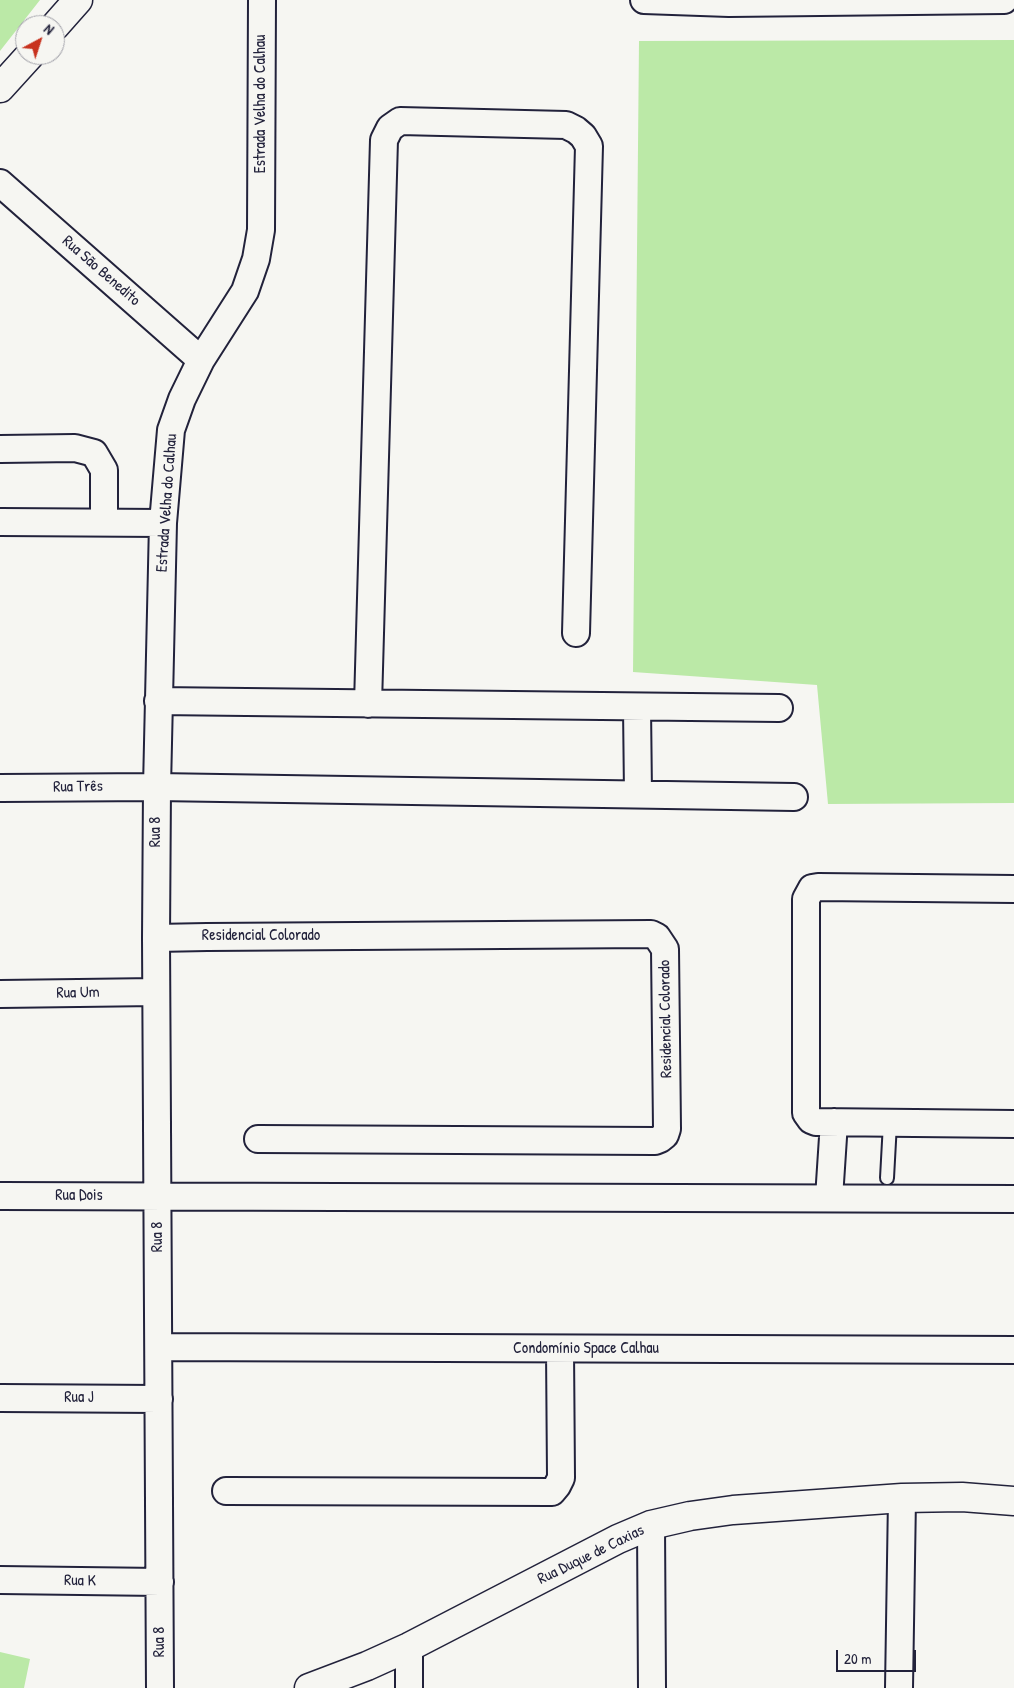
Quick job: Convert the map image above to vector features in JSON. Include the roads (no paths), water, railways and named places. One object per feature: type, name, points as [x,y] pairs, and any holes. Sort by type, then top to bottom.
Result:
[{"type":"street","points":[[65,15],[78,0]]},
{"type":"street","name":"Estrada Velha do Calhau","points":[[157,787],[162,523],[172,430],[182,399],[201,360],[245,291],[256,259],[261,230],[262,0]]},
{"type":"street","points":[[644,0],[1004,0]]},
{"type":"street","points":[[0,88],[21,65]]},
{"type":"street","points":[[368,704],[384,140],[390,128],[400,121],[566,125],[584,136],[589,146],[576,633]]},
{"type":"street","name":"Rua São Benedito","points":[[0,183],[201,360]]},
{"type":"street","points":[[0,449],[75,448],[94,453],[104,470],[104,522]]},
{"type":"street","points":[[0,522],[162,523]]},
{"type":"street","points":[[158,701],[779,708]]},
{"type":"street","points":[[637,707],[638,794]]},
{"type":"street","name":"Rua Três","points":[[0,788],[157,787],[794,797]]},
{"type":"street","name":"Rua 8","points":[[157,787],[156,992],[160,1688]]},
{"type":"street","points":[[1014,888],[818,887],[812,888],[806,899],[806,1113],[811,1120],[816,1122],[1014,1124]]},
{"type":"street","name":"Residencial Colorado","points":[[156,938],[206,936],[651,934],[657,937],[665,949],[667,1129],[665,1135],[660,1139],[655,1141],[258,1139]]},
{"type":"street","name":"Rua Um","points":[[0,994],[156,992]]},
{"type":"street","points":[[829,1198],[834,1122]]},
{"type":"street","name":"Rua Dois","points":[[0,1196],[829,1198],[887,1188],[1014,1199]]},
{"type":"street","name":"Condomínio Space Calhau","points":[[158,1347],[1014,1350]]},
{"type":"street","points":[[226,1491],[552,1492],[561,1478],[560,1349]]},
{"type":"street","name":"Rua J","points":[[0,1398],[159,1399]]},
{"type":"street","name":"Rua Duque de Caxias","points":[[309,1688],[367,1666],[409,1647],[618,1539],[651,1525],[690,1516],[733,1510],[902,1498],[962,1497],[1014,1501]]},
{"type":"street","points":[[899,1688],[902,1498]]},
{"type":"street","points":[[651,1525],[652,1688]]},
{"type":"street","name":"Rua K","points":[[0,1580],[160,1582]]},
{"type":"street","points":[[409,1647],[409,1688]]},
{"type":"lane","points":[[887,1188],[890,1123]]}]
